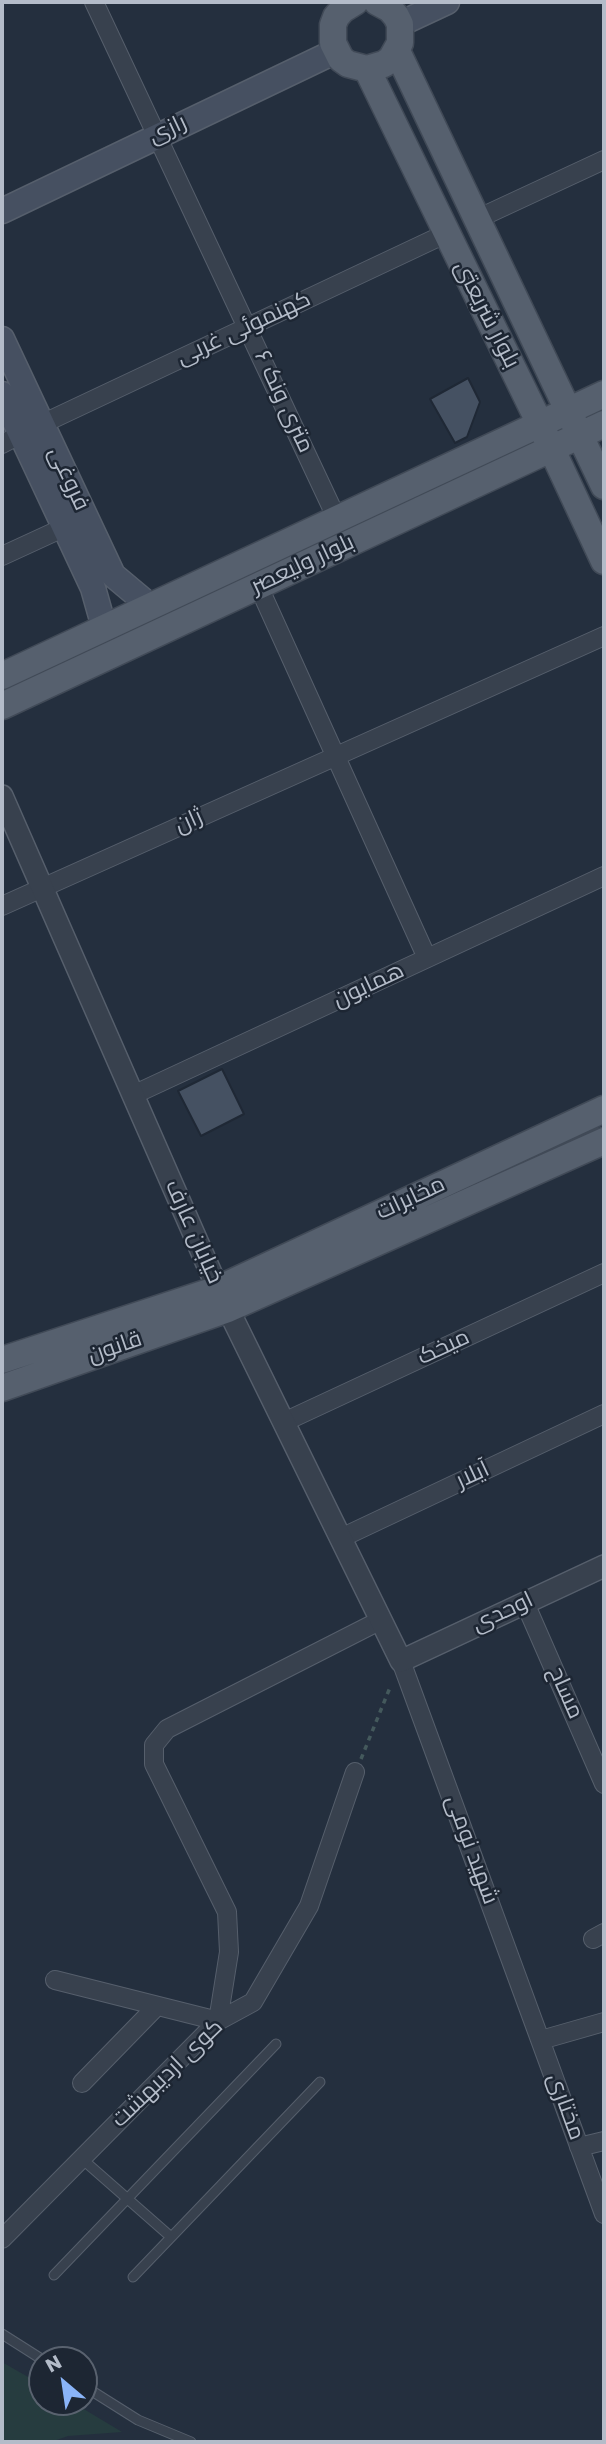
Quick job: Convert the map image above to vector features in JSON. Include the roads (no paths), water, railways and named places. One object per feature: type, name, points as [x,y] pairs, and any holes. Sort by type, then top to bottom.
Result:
[{"type":"main road","points":[[345,5],[333,25],[333,43],[336,51],[348,64],[367,69],[384,64],[397,51],[400,43],[400,24],[390,9],[377,2]]},
{"type":"main road","points":[[400,24],[447,2]]},
{"type":"main road","name":"رازی","points":[[2,211],[336,51]]},
{"type":"main road","name":"بلوار شریعتى","points":[[397,51],[569,411],[592,430],[604,486]]},
{"type":"main road","name":"بلوار شریعتى","points":[[367,69],[445,234],[541,424],[604,561]]},
{"type":"main road","name":"فروغى","points":[[2,339],[22,434],[113,575],[150,606]]},
{"type":"main road","name":"فروغى","points":[[2,394],[93,588],[104,628]]},
{"type":"main road","name":"بلوار ولیعصر","points":[[2,676],[604,394]]},
{"type":"main road","name":"بلوار ولیعصر","points":[[2,706],[592,430]]},
{"type":"main road","points":[[294,539],[306,563]]},
{"type":"main road","name":"مخابرات","points":[[223,1299],[604,1109]]},
{"type":"main road","name":"مخابرات","points":[[223,1299],[604,1141]]},
{"type":"main road","name":"قانون","points":[[2,1360],[223,1299]]},
{"type":"main road","name":"قانون","points":[[2,1388],[223,1299]]},
{"type":"street","name":"۶ متری ونک","points":[[94,2],[337,519]]},
{"type":"street","points":[[477,219],[604,160]]},
{"type":"street","name":"کهنموئی غربی","points":[[22,434],[445,234]]},
{"type":"street","points":[[2,556],[65,527]]},
{"type":"street","points":[[258,585],[427,958]]},
{"type":"street","name":"ژان","points":[[2,906],[604,636]]},
{"type":"street","name":"خیابان عارف","points":[[2,796],[223,1299],[401,1661]]},
{"type":"street","name":"همایون","points":[[133,1095],[604,876]]},
{"type":"street","name":"میخک","points":[[284,1422],[604,1273]]},
{"type":"street","name":"آیلار","points":[[341,1538],[604,1413]]},
{"type":"street","name":"اوحدی","points":[[401,1661],[604,1566]]},
{"type":"street","name":"مساح","points":[[525,1603],[600,1764],[604,1784]]},
{"type":"street","points":[[55,1980],[218,2021],[229,1952],[227,1912],[154,1764],[154,1745],[167,1729],[381,1620]]},
{"type":"street","name":"شهید نومی","points":[[401,1661],[541,2040]]},
{"type":"street","name":"کوی اردیبهشت","points":[[2,2239],[218,2021],[253,2002],[309,1906],[355,1772]]},
{"type":"street","points":[[82,2083],[157,2006]]},
{"type":"street","points":[[541,2040],[604,2022]]},
{"type":"street","name":"مختاری","points":[[541,2040],[604,2214]]},
{"type":"street","points":[[579,2147],[604,2141]]},
{"type":"lane","points":[[54,2275],[276,2044]]},
{"type":"lane","points":[[133,2277],[320,2082]]},
{"type":"lane","points":[[81,2158],[171,2237]]},
{"type":"lane","points":[[2,2334],[28,2350]]},
{"type":"lane","points":[[98,2395],[138,2420],[191,2442]]}]
